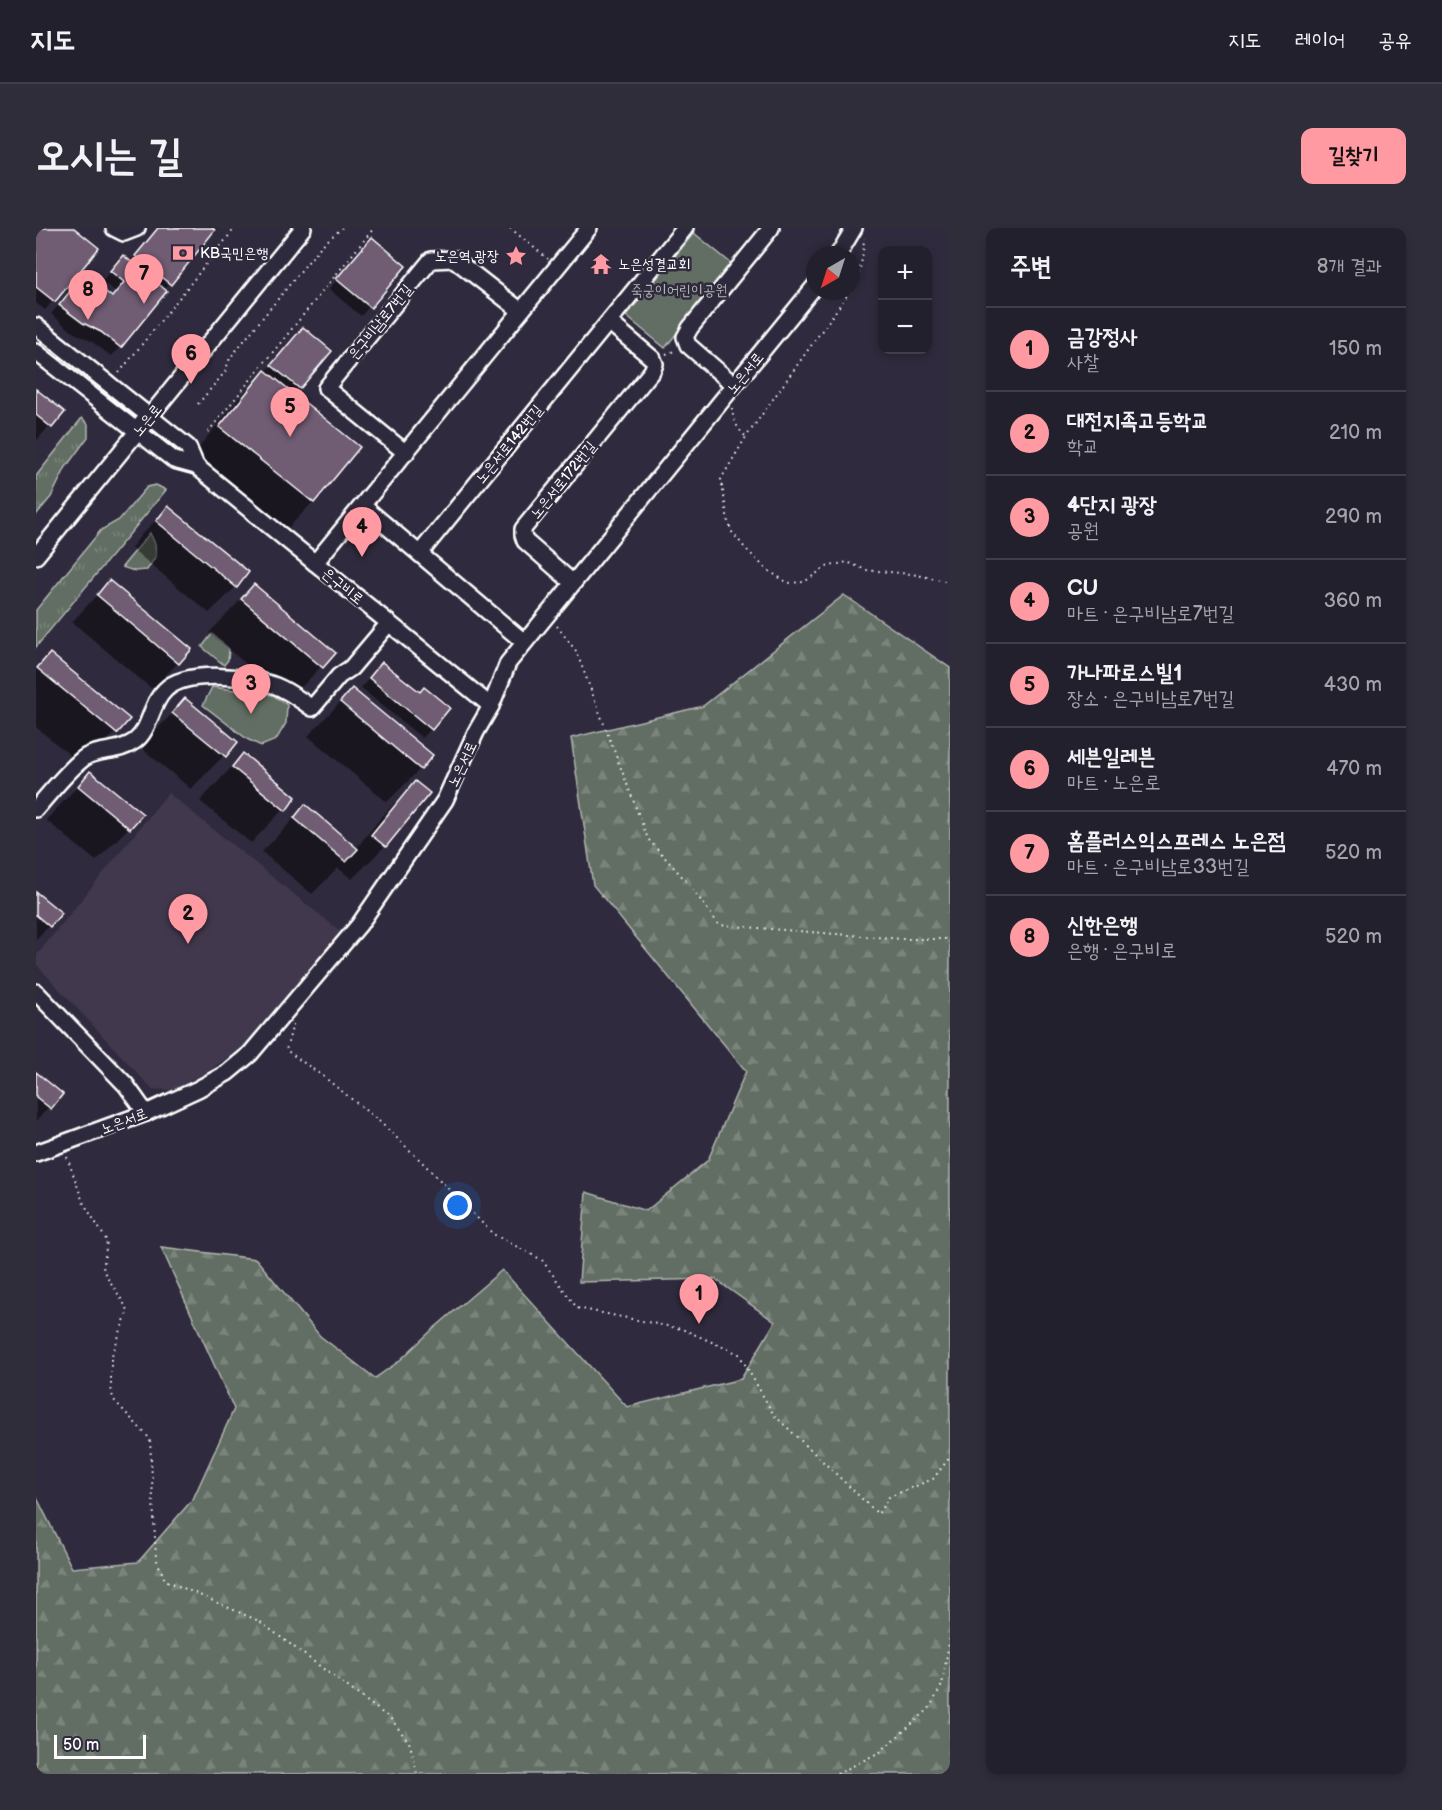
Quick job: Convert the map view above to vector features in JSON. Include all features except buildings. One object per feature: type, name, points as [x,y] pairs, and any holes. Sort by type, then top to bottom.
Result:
[{"type":"main road","name":"노은로","points":[[137,432],[150,416]]},
{"type":"street","points":[[114,228],[124,233],[136,228]]},
{"type":"street","name":"노은로","points":[[150,416],[303,228]]},
{"type":"street","points":[[315,563],[589,228]]},
{"type":"street","name":"노은서로142번길","points":[[420,553],[685,228]]},
{"type":"street","points":[[730,390],[687,341],[690,328],[771,228]]},
{"type":"street","points":[[847,246],[859,233]]},
{"type":"street","name":"은구비남로7번길","points":[[406,453],[326,388],[333,379],[431,260],[454,259],[521,311]]},
{"type":"street","name":"노은서로","points":[[36,1153],[146,1113],[208,1084],[227,1073],[250,1054],[358,925],[445,800],[476,732],[491,706],[508,663],[806,297]]},
{"type":"street","points":[[609,322],[653,365]]},
{"type":"street","name":"은구비로","points":[[36,326],[188,447],[196,466]]},
{"type":"street","name":"은구비로","points":[[36,352],[174,460],[196,466],[491,706]]},
{"type":"street","name":"노은서로172번길","points":[[573,583],[525,541],[523,529],[653,365]]},
{"type":"street","name":"노은로","points":[[36,556],[137,432]]},
{"type":"street","points":[[363,506],[524,642]]},
{"type":"street","points":[[36,809],[87,756],[118,749],[135,741],[144,732],[158,698],[171,685],[202,676],[245,678],[275,686],[312,708],[339,676],[351,668],[389,623]]},
{"type":"street","points":[[36,992],[126,1085],[146,1113]]},
{"type":"path","points":[[110,384],[235,228]]},
{"type":"path","points":[[198,404],[225,372],[230,358],[321,246],[342,228]]},
{"type":"path","points":[[208,432],[374,228]]},
{"type":"path","points":[[510,228],[557,267]]},
{"type":"path","points":[[859,233],[863,261],[860,270]]},
{"type":"path","points":[[843,300],[746,437],[721,478],[732,532],[766,569],[788,583],[804,582],[826,567],[847,562],[866,570],[912,574],[950,582]]},
{"type":"path","points":[[653,365],[687,341]]},
{"type":"path","points":[[730,390],[733,417],[737,427],[746,437]]},
{"type":"path","points":[[546,616],[576,651],[648,839],[688,883],[719,925],[902,939],[950,939]]},
{"type":"path","points":[[294,1022],[286,1050],[380,1122],[493,1234],[542,1260],[577,1308],[682,1329],[739,1354],[774,1415],[878,1514],[889,1497],[933,1479],[950,1457]]},
{"type":"path","points":[[63,1143],[83,1202],[107,1241],[103,1270],[129,1310],[111,1358],[111,1387],[113,1399],[150,1439],[156,1558],[165,1580],[259,1621],[392,1720],[410,1744],[417,1774]]},
{"type":"path","points":[[837,1774],[880,1752],[929,1709],[942,1685],[950,1637]]},
{"type":"shaded area","points":[[168,793],[340,931],[243,1047],[208,1071],[172,1090],[152,1089],[36,964],[36,956]]},
{"type":"green space","name":"죽궁이어린이공원","points":[[694,233],[732,264],[665,348],[626,316]]},
{"type":"green space","points":[[82,418],[88,424],[88,437],[66,467],[51,497],[36,515],[36,476]]},
{"type":"green space","points":[[156,485],[166,490],[36,647],[36,610],[101,530],[119,520],[147,487]]},
{"type":"green space","points":[[150,533],[155,544],[156,556],[147,570],[134,571],[122,567]]},
{"type":"green space","points":[[844,595],[950,668],[950,1774],[36,1774],[36,1496],[72,1568],[138,1562],[193,1499],[234,1409],[161,1247],[256,1259],[320,1336],[375,1378],[398,1362],[502,1270],[627,1407],[741,1379],[775,1322],[715,1279],[579,1282],[586,1192],[646,1211],[708,1160],[746,1071],[593,885],[571,738],[703,706]]},
{"type":"green space","points":[[212,634],[229,649],[228,660],[224,665],[202,647]]},
{"type":"green space","points":[[212,687],[273,695],[287,705],[286,723],[276,740],[261,746],[247,739],[203,705]]},
{"type":"place","name":"KB국민은행","points":[[183,253]]},
{"type":"place","name":"노은역 광장","points":[[516,256]]},
{"type":"place","name":"노은성결교회","points":[[601,264]]},
{"type":"place","name":"홈플러스익스프레스 노은점","points":[[144,304]]},
{"type":"place","name":"신한은행","points":[[88,320]]},
{"type":"place","name":"세븐일레븐","points":[[191,384]]},
{"type":"place","name":"가나파로스빌1","points":[[290,437]]},
{"type":"place","name":"CU","points":[[362,557]]},
{"type":"place","name":"4단지 광장","points":[[251,714]]},
{"type":"place","name":"대전지족고등학교","points":[[188,944]]},
{"type":"place","name":"금강정사","points":[[699,1324]]}]
